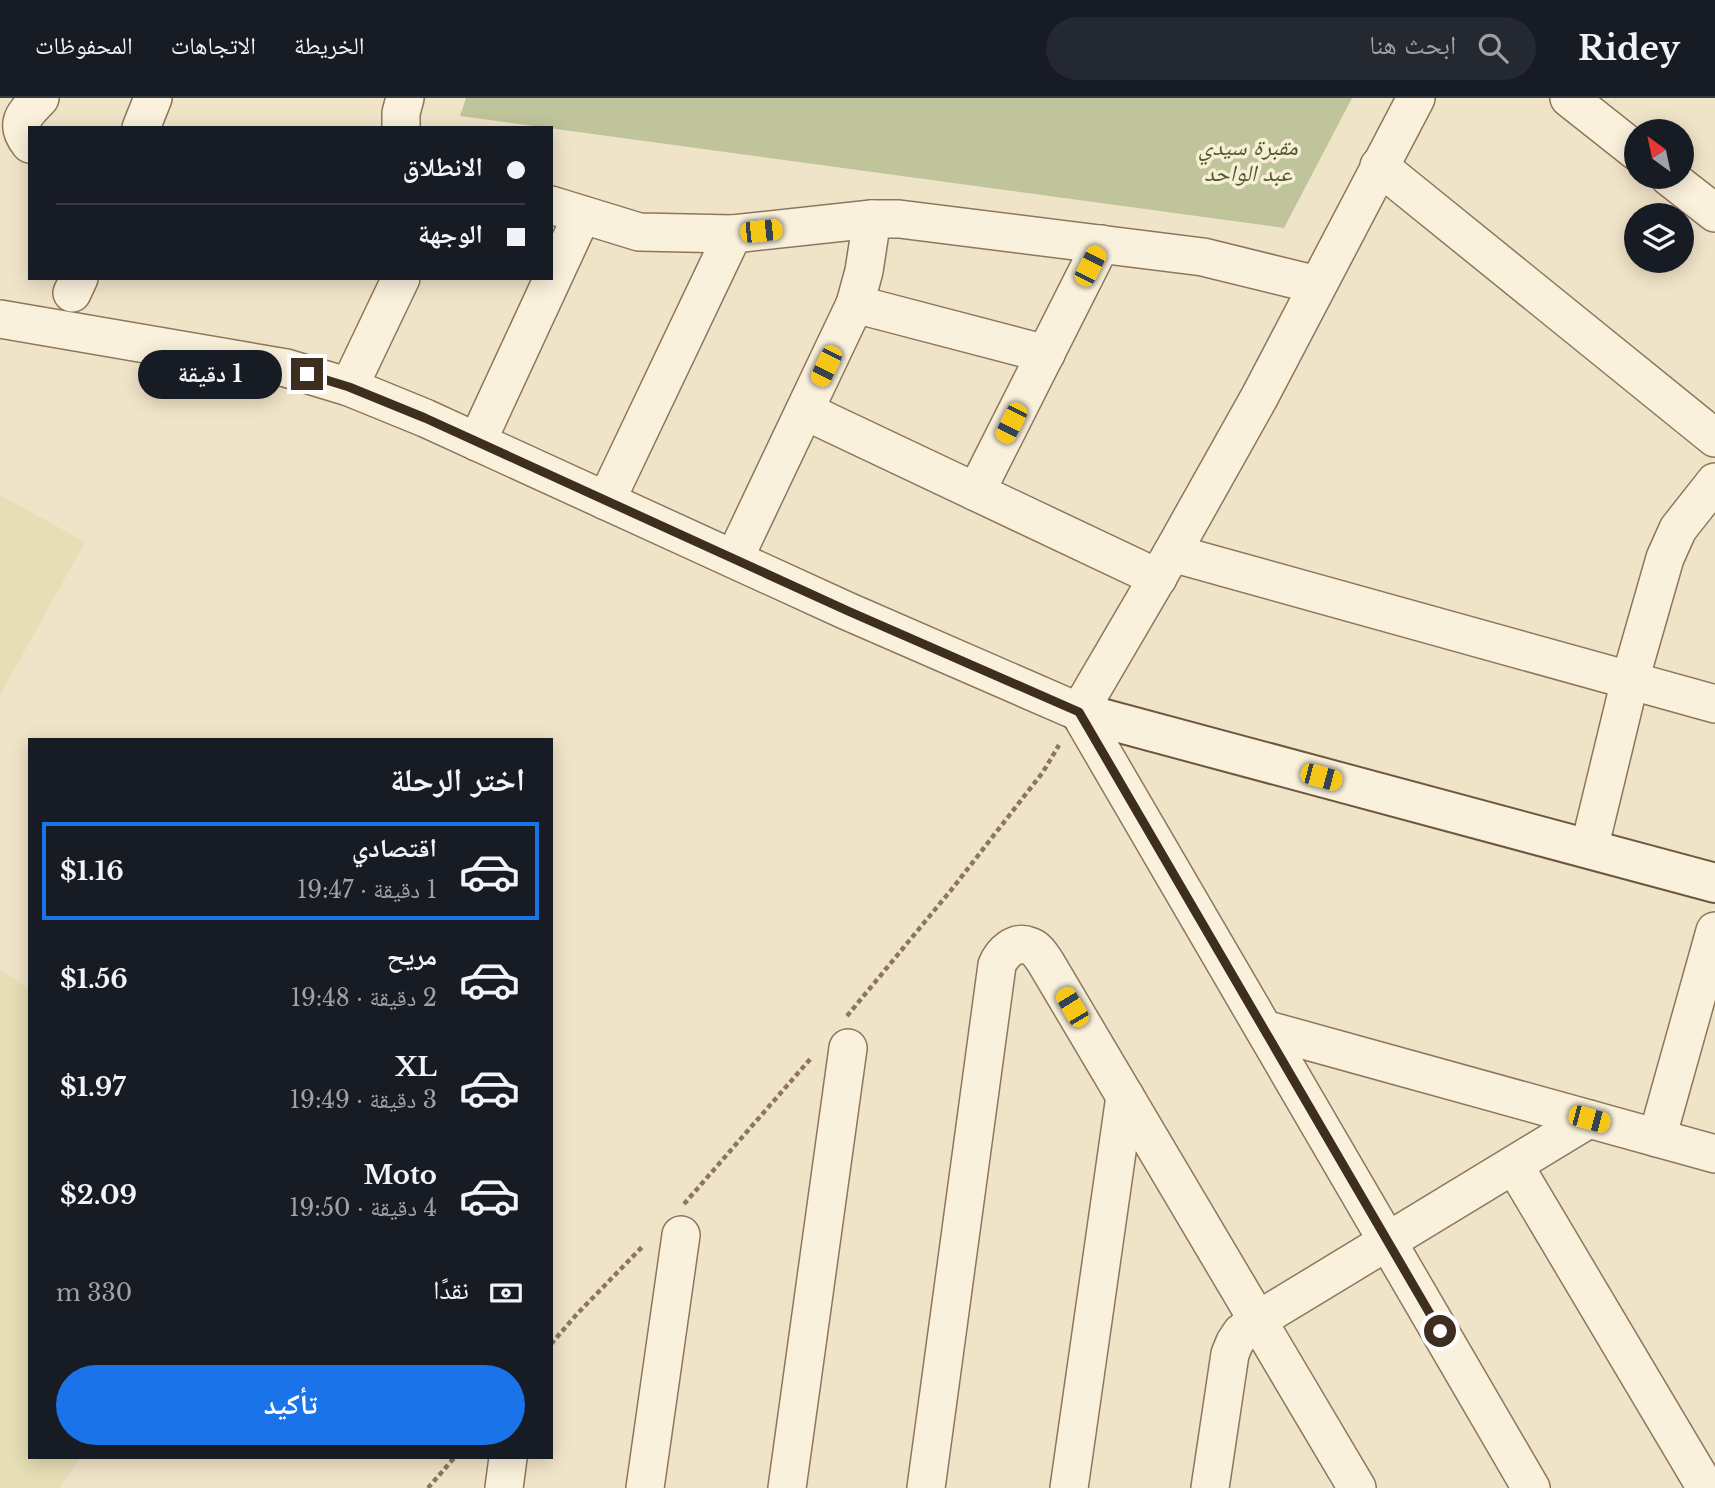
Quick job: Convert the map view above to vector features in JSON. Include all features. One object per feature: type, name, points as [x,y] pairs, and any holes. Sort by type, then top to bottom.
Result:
[{"type":"street","points":[[28,141],[22,131],[23,116],[40,98]]},
{"type":"street","points":[[142,126],[153,98]]},
{"type":"street","points":[[401,126],[405,98]]},
{"type":"street","points":[[1079,712],[1260,396],[1416,98]]},
{"type":"street","points":[[1582,102],[1624,140]]},
{"type":"street","points":[[1379,166],[1715,438]]},
{"type":"street","points":[[1684,189],[1715,213]]},
{"type":"street","points":[[553,246],[567,210],[639,232],[733,233],[872,219],[899,219],[1203,257],[1317,285]]},
{"type":"street","points":[[734,559],[855,304],[864,271],[872,219]]},
{"type":"street","points":[[606,501],[733,233]]},
{"type":"street","points":[[976,492],[1101,244]]},
{"type":"street","points":[[349,387],[400,280]]},
{"type":"street","points":[[477,442],[540,280]]},
{"type":"street","points":[[855,304],[1046,354]]},
{"type":"street","points":[[0,319],[286,368],[349,387],[1079,712],[1715,883]]},
{"type":"street","points":[[805,411],[976,492],[1165,566],[1630,680],[1715,704]]},
{"type":"street","points":[[1589,849],[1630,680],[1665,558],[1678,529],[1715,482]]},
{"type":"street","points":[[1079,712],[1531,1488]]},
{"type":"street","points":[[1657,1138],[1715,931]]},
{"type":"street","points":[[926,1488],[997,965],[1006,951],[1021,945],[1029,945],[1046,963],[1356,1487]]},
{"type":"street","points":[[1264,1029],[1715,1154]]},
{"type":"street","points":[[787,1488],[848,1048]]},
{"type":"street","points":[[1069,1488],[1125,1096]]},
{"type":"street","points":[[1210,1488],[1230,1354],[1241,1333],[1258,1320],[1589,1119]]},
{"type":"street","points":[[1514,1165],[1706,1488]]},
{"type":"street","points":[[645,1488],[681,1235]]},
{"type":"street","points":[[504,1488],[508,1459]]},
{"type":"path","points":[[428,1488],[453,1459]]},
{"type":"shaded area","points":[[0,495],[85,542],[0,695]]},
{"type":"shaded area","points":[[0,969],[28,989],[28,1459],[79,1459],[59,1488],[0,1488]]},
{"type":"green space","name":"مقبرة سيدي عبد الواحد","points":[[466,98],[1352,98],[1284,228],[553,129],[553,126],[460,116]]},
{"type":"route","points":[[307,374],[349,387],[425,418],[848,611],[1079,712],[1440,1331]]}]
